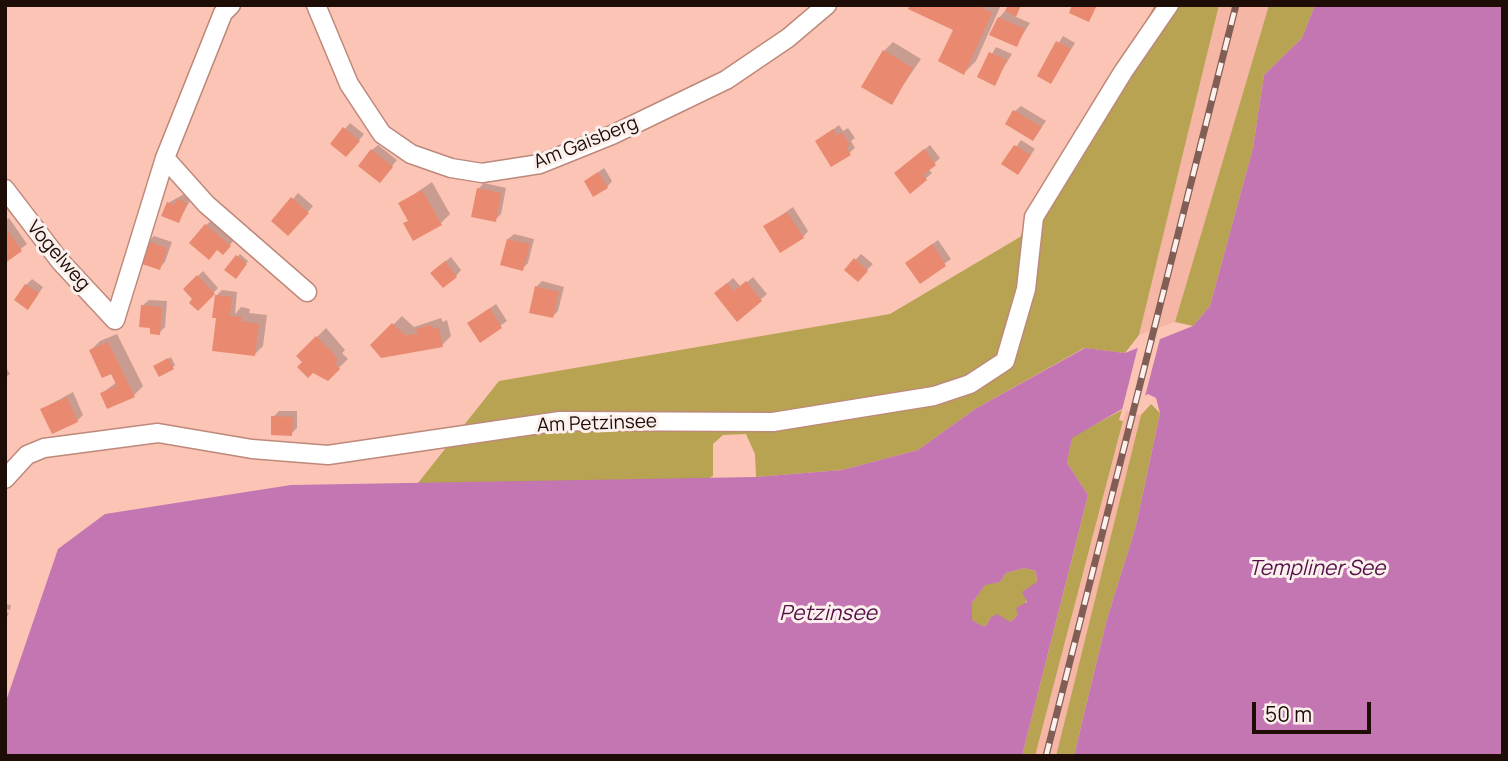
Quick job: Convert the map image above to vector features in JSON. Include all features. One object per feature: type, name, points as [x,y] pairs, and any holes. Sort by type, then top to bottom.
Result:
[{"type":"street","name":"Am Gaisberg","points":[[316,5],[349,84],[382,134],[411,154],[451,169],[482,173],[540,164],[612,135],[726,80],[788,38],[827,5]]},
{"type":"street","name":"Am Petzinsee","points":[[5,480],[27,455],[44,448],[159,433],[251,449],[328,456],[559,421],[773,422],[934,396],[970,384],[1005,361],[1026,289],[1034,216],[1123,72],[1169,5]]},
{"type":"street","points":[[227,8],[165,159],[206,204],[307,292]]},
{"type":"street","name":"Vogelweg","points":[[5,189],[60,261],[115,320],[165,159]]},
{"type":"shaded area","points":[[1155,5],[1219,5],[1139,335],[1125,353],[1084,348],[975,409],[918,450],[842,470],[756,477],[755,454],[746,434],[723,435],[713,444],[713,476],[658,507],[418,483],[499,381],[890,314],[1020,237]]},
{"type":"shaded area","points":[[1219,5],[1269,5],[1175,322],[1139,335]]},
{"type":"shaded area","points":[[1269,5],[1315,5],[1302,38],[1264,75],[1253,148],[1210,306],[1193,326],[1175,322]]},
{"type":"shaded area","points":[[1151,404],[1160,413],[1136,526],[1107,619],[1074,756],[1056,756],[1141,415]]},
{"type":"shaded area","points":[[1122,410],[1119,420],[1123,421],[1035,756],[1022,756],[1088,495],[1067,463],[1072,437]]},
{"type":"shaded area","points":[[1126,411],[1141,415],[1056,756],[1035,756]]},
{"type":"shaded area","points":[[1024,568],[1036,571],[1037,582],[1019,614],[1010,622],[990,618],[987,625],[981,626],[972,620],[972,603],[985,584],[1000,582],[1006,573]]},
{"type":"water","points":[[1315,5],[1503,5],[1503,756],[1074,756],[1107,619],[1136,526],[1160,413],[1156,398],[1148,394],[1072,438],[1067,463],[1088,495],[1022,756],[5,756],[5,704],[58,549],[105,514],[291,485],[756,477],[842,470],[918,450],[975,409],[1085,348],[1125,353],[1193,326],[1210,306],[1253,148],[1264,75],[1302,38]],"holes":[[[1024,568],[1036,571],[1037,582],[1022,592],[1027,602],[1016,608],[1018,615],[1010,622],[997,614],[990,618],[987,625],[982,626],[972,620],[972,603],[985,585],[1000,582],[1006,573]]]},
{"type":"pier","points":[[1161,335],[1144,400],[1122,410],[1139,343]]},
{"type":"building","points":[[910,5],[977,5],[992,13],[964,75],[938,61],[953,30],[908,9]]},
{"type":"building","points":[[1008,5],[1021,5],[1016,17],[1005,11]]},
{"type":"building","points":[[1072,5],[1097,5],[1089,22],[1069,13]]},
{"type":"building","points":[[998,17],[1025,29],[1017,47],[989,35]]},
{"type":"building","points":[[1056,41],[1071,49],[1051,84],[1037,76]]},
{"type":"building","points":[[883,50],[913,68],[892,105],[861,87]]},
{"type":"building","points":[[989,52],[1007,60],[995,86],[977,77]]},
{"type":"building","points":[[1013,110],[1042,127],[1033,141],[1005,124]]},
{"type":"building","points":[[343,127],[360,141],[346,157],[330,144]]},
{"type":"building","points":[[833,129],[837,136],[842,132],[850,145],[846,147],[851,155],[831,167],[815,141]]},
{"type":"building","points":[[1014,145],[1031,155],[1018,175],[1001,164]]},
{"type":"building","points":[[371,149],[393,167],[380,183],[358,166]]},
{"type":"building","points":[[924,149],[936,165],[923,175],[927,180],[910,194],[894,173]]},
{"type":"building","points":[[598,172],[608,188],[593,197],[584,181]]},
{"type":"building","points":[[477,188],[501,193],[496,222],[471,217]]},
{"type":"building","points":[[422,190],[442,225],[413,241],[403,223],[408,221],[398,203]]},
{"type":"building","points":[[291,197],[309,213],[288,236],[271,221]]},
{"type":"building","points":[[177,199],[187,203],[179,223],[161,216],[167,202],[174,205]]},
{"type":"building","points":[[787,212],[804,238],[780,253],[763,226]]},
{"type":"building","points":[[205,224],[231,246],[223,255],[217,250],[209,260],[189,243]]},
{"type":"building","points":[[5,227],[22,251],[5,263]]},
{"type":"building","points":[[507,239],[530,244],[523,271],[500,265]]},
{"type":"building","points":[[147,241],[167,248],[160,270],[139,263]]},
{"type":"building","points":[[932,244],[946,266],[920,284],[905,263]]},
{"type":"building","points":[[236,255],[247,264],[236,279],[224,270]]},
{"type":"building","points":[[854,258],[868,271],[858,282],[844,270]]},
{"type":"building","points":[[445,261],[457,277],[443,288],[430,273]]},
{"type":"building","points":[[197,275],[215,294],[198,311],[189,303],[192,299],[183,289]]},
{"type":"building","points":[[746,281],[762,301],[737,322],[714,293],[727,283],[734,291]]},
{"type":"building","points":[[25,284],[39,293],[28,310],[14,300]]},
{"type":"building","points":[[535,286],[559,292],[553,318],[529,313]]},
{"type":"building","points":[[215,295],[232,297],[230,316],[242,317],[241,321],[259,324],[255,356],[212,351],[216,318],[212,318]]},
{"type":"building","points":[[141,305],[162,307],[160,335],[150,334],[150,328],[139,327]]},
{"type":"building","points":[[490,308],[502,328],[480,343],[467,323]]},
{"type":"building","points":[[392,323],[405,335],[418,334],[416,329],[431,325],[434,329],[439,328],[443,347],[381,358],[370,345]]},
{"type":"building","points":[[316,336],[338,360],[335,363],[340,369],[328,381],[313,373],[308,378],[297,367],[302,362],[296,356]]},
{"type":"building","points":[[108,342],[135,397],[107,409],[100,393],[117,386],[111,374],[102,378],[89,350]]},
{"type":"building","points":[[168,358],[174,369],[159,377],[153,366]]},
{"type":"building","points":[[67,397],[78,422],[52,434],[40,409]]},
{"type":"building","points":[[271,416],[293,417],[292,436],[271,435]]},
{"type":"railway","points":[[1046,756],[1236,5]]},
{"type":"water label","name":"Templiner See","points":[[1317,569]]},
{"type":"water label","name":"Petzinsee","points":[[828,614]]}]
